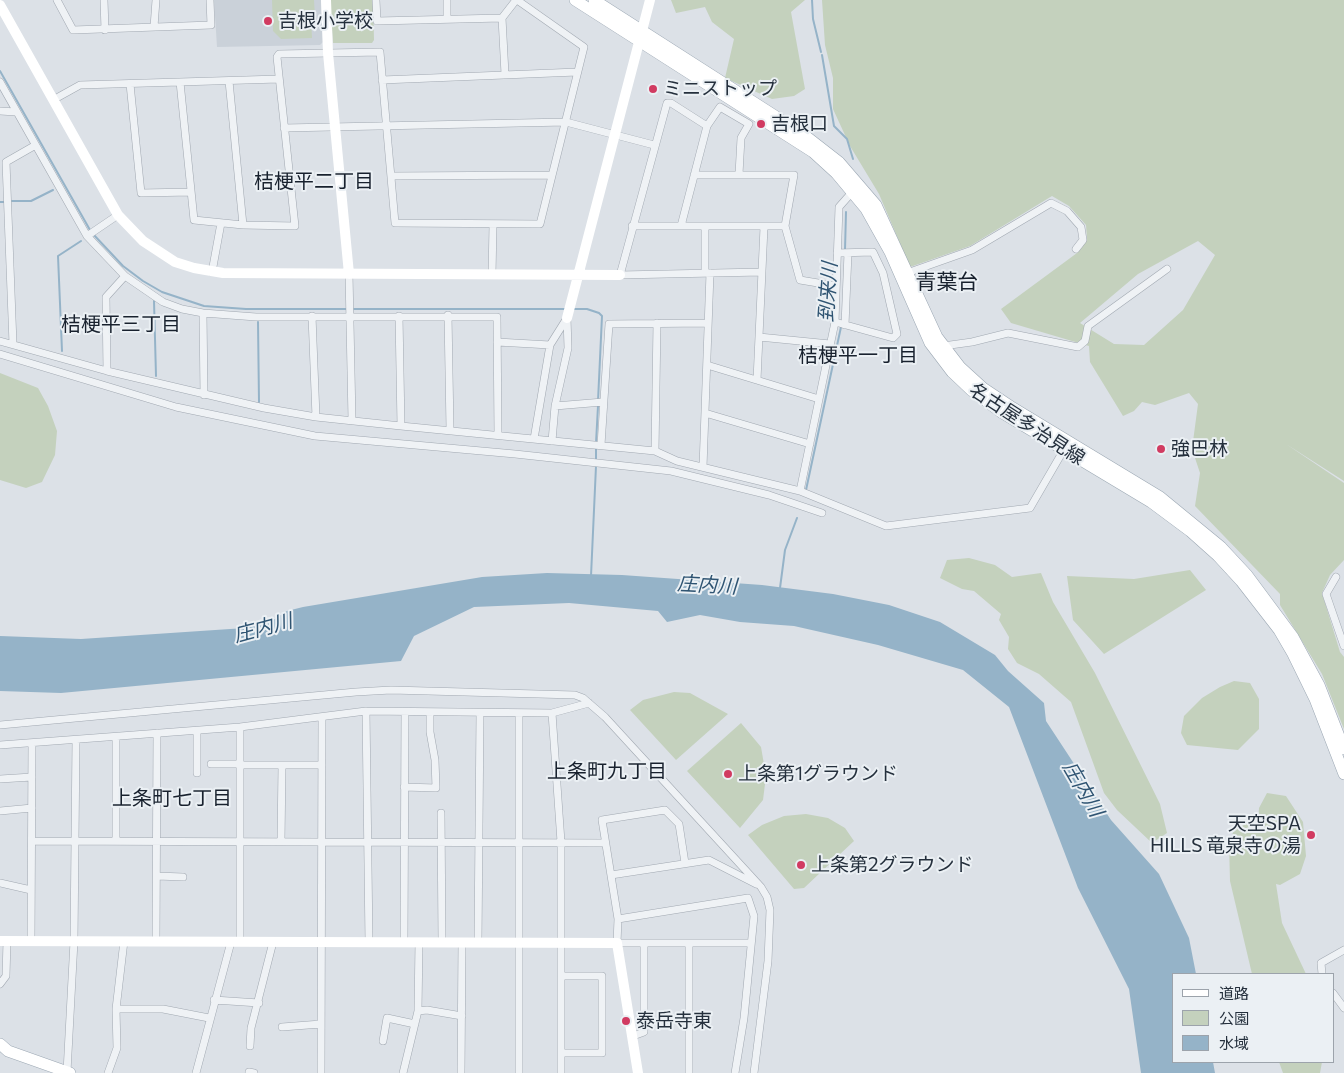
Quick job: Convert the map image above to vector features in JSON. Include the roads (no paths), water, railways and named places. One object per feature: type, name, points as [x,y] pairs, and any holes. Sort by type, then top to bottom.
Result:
[{"type":"main road","name":"名古屋多治見線","points":[[575,0],[641,36]]},
{"type":"main road","name":"名古屋多治見線","points":[[594,0],[641,36],[803,144],[876,205],[943,346],[960,368],[983,388],[1151,502],[1190,531],[1241,581],[1279,630],[1302,671],[1344,774]]},
{"type":"main road","name":"名古屋多治見線","points":[[856,188],[877,227],[930,342],[952,372],[971,390],[1001,412],[1066,445],[1160,497],[1221,547],[1247,575],[1303,653],[1322,693],[1344,749]]},
{"type":"main road","points":[[0,1044],[8,1051],[69,1072]]},
{"type":"street","points":[[57,0],[73,30],[211,25],[210,0]]},
{"type":"street","points":[[104,0],[104,30]]},
{"type":"street","points":[[154,27],[156,0]]},
{"type":"street","points":[[326,0],[328,53],[349,274],[352,420]]},
{"type":"street","points":[[376,0],[377,20],[502,18]]},
{"type":"street","points":[[447,0],[447,19]]},
{"type":"street","points":[[180,82],[194,220],[244,225],[295,226],[277,57],[279,54],[380,52],[396,223],[540,224],[584,47],[517,0],[502,18],[504,74]]},
{"type":"street","points":[[534,439],[550,345],[568,312],[650,0]]},
{"type":"street","points":[[0,5],[118,215],[143,241],[176,262],[212,272],[578,276],[762,272]]},
{"type":"street","points":[[382,80],[577,72]]},
{"type":"street","points":[[53,100],[80,85],[279,79]]},
{"type":"street","points":[[229,80],[244,225]]},
{"type":"street","points":[[0,82],[34,146],[90,234],[125,276],[162,302],[182,309],[203,313],[258,317],[448,315],[497,317],[498,435]]},
{"type":"street","points":[[130,84],[141,193],[190,192]]},
{"type":"street","points":[[620,275],[667,103],[671,103],[707,126]]},
{"type":"street","points":[[681,226],[707,126],[720,107],[749,124],[741,138],[739,174]]},
{"type":"street","points":[[0,112],[16,112]]},
{"type":"street","points":[[284,128],[566,122],[654,145]]},
{"type":"street","points":[[13,344],[6,162],[34,146]]},
{"type":"street","points":[[392,176],[552,175]]},
{"type":"street","points":[[694,175],[794,175],[785,226],[800,280],[836,286]]},
{"type":"street","points":[[800,491],[830,344],[840,324],[844,253],[839,207],[856,188]]},
{"type":"street","points":[[907,273],[972,250],[1051,203],[1068,211],[1081,226],[1083,240],[1076,249]]},
{"type":"street","points":[[90,234],[118,215]]},
{"type":"street","points":[[212,272],[221,223]]},
{"type":"street","points":[[492,275],[493,225]]},
{"type":"street","points":[[632,226],[785,226]]},
{"type":"street","points":[[703,467],[708,323],[708,273],[705,226]]},
{"type":"street","points":[[757,380],[764,227]]},
{"type":"street","points":[[840,324],[893,338],[897,334],[883,273],[873,252],[844,253]]},
{"type":"street","points":[[840,324],[836,286],[844,253]]},
{"type":"street","points":[[943,346],[972,342],[1008,333],[1078,347],[1085,341],[1088,326],[1167,269]]},
{"type":"street","points":[[107,370],[106,298],[125,276]]},
{"type":"street","points":[[552,441],[555,406],[568,348],[568,312]]},
{"type":"street","points":[[203,313],[204,395]]},
{"type":"street","points":[[448,315],[450,430]]},
{"type":"street","points":[[312,316],[316,417]]},
{"type":"street","points":[[399,316],[401,426]]},
{"type":"street","points":[[655,451],[657,323]]},
{"type":"street","points":[[601,445],[602,402],[609,324],[708,323]]},
{"type":"street","points":[[759,337],[830,344]]},
{"type":"street","points":[[0,341],[204,395],[316,417],[655,451],[677,461],[800,491],[886,526],[1030,508],[1066,445]]},
{"type":"street","points":[[498,342],[550,345]]},
{"type":"street","points":[[0,354],[176,407],[315,436],[671,471],[785,500],[822,513]]},
{"type":"street","points":[[707,365],[819,399]]},
{"type":"street","points":[[555,406],[602,402]]},
{"type":"street","points":[[705,413],[810,444]]},
{"type":"street","points":[[1336,577],[1326,594],[1344,646]]},
{"type":"street","points":[[0,725],[391,690],[576,695],[605,717],[761,886],[769,902],[770,934],[754,1073]]},
{"type":"street","points":[[0,745],[116,738],[240,727],[366,711],[552,713],[589,703]]},
{"type":"street","points":[[366,711],[369,942]]},
{"type":"street","points":[[404,942],[405,712]]},
{"type":"street","points":[[404,787],[436,788],[435,760],[430,732],[430,712]]},
{"type":"street","points":[[478,942],[480,713]]},
{"type":"street","points":[[552,713],[562,842],[561,1073]]},
{"type":"street","points":[[519,714],[521,842],[519,1073]]},
{"type":"street","points":[[322,717],[322,1073]]},
{"type":"street","points":[[196,1073],[214,1000],[235,942],[240,841],[240,727]]},
{"type":"street","points":[[196,773],[197,730]]},
{"type":"street","points":[[156,942],[157,733]]},
{"type":"street","points":[[116,738],[116,841]]},
{"type":"street","points":[[69,1072],[74,941],[76,740]]},
{"type":"street","points":[[30,941],[32,743]]},
{"type":"street","points":[[210,764],[322,766]]},
{"type":"street","points":[[281,841],[282,766]]},
{"type":"street","points":[[0,779],[32,777]]},
{"type":"street","points":[[0,811],[32,808]]},
{"type":"street","points":[[638,1073],[617,943],[618,919],[602,820],[665,810],[679,824],[685,863]]},
{"type":"street","points":[[441,813],[442,942]]},
{"type":"street","points":[[32,841],[605,843]]},
{"type":"street","points":[[611,875],[709,860],[761,886]]},
{"type":"street","points":[[157,876],[183,877]]},
{"type":"street","points":[[0,883],[31,890]]},
{"type":"street","points":[[618,919],[748,898],[754,916],[744,1018],[735,1073]]},
{"type":"street","points":[[0,984],[6,976],[3,941],[750,943]]},
{"type":"street","points":[[108,1073],[117,1048],[116,1009],[124,941]]},
{"type":"street","points":[[250,1046],[251,1028],[259,1003],[273,942]]},
{"type":"street","points":[[403,1073],[418,1011],[419,942]]},
{"type":"street","points":[[461,1073],[462,942]]},
{"type":"street","points":[[632,1036],[644,1032],[644,944]]},
{"type":"street","points":[[689,944],[689,1073]]},
{"type":"street","points":[[1322,973],[1320,963],[1344,950]]},
{"type":"street","points":[[561,976],[602,976],[602,1053],[561,1053]]},
{"type":"street","points":[[1334,994],[1344,1008]]},
{"type":"street","points":[[214,1000],[259,1003]]},
{"type":"street","points":[[116,1009],[163,1009],[209,1018]]},
{"type":"street","points":[[418,1011],[427,1010],[462,1016]]},
{"type":"street","points":[[383,1041],[387,1018],[415,1024]]},
{"type":"street","points":[[282,1027],[321,1024]]},
{"type":"water","name":"庄内川","points":[[547,573],[622,575],[762,585],[833,594],[889,605],[940,622],[995,655],[1008,671],[1044,703],[1046,721],[1111,820],[1159,874],[1189,938],[1196,973],[1172,973],[1172,1063],[1213,1063],[1215,1073],[1141,1073],[1129,989],[1078,888],[1009,707],[963,670],[878,645],[794,626],[740,622],[700,615],[667,622],[658,611],[569,603],[474,607],[414,636],[401,661],[61,693],[0,691],[0,636],[81,639],[245,628],[267,624],[287,611],[303,607],[482,577]]},
{"type":"waterway","points":[[812,0],[813,19],[821,52]]},
{"type":"waterway","points":[[822,55],[834,126],[847,139],[853,159]]},
{"type":"waterway","points":[[0,71],[90,230]]},
{"type":"waterway","points":[[12,201],[31,201],[53,190]]},
{"type":"waterway","name":"到来川","points":[[845,250],[846,212]]},
{"type":"waterway","points":[[93,234],[123,266],[143,281],[162,292],[204,306],[246,309],[566,309]]},
{"type":"waterway","points":[[62,351],[58,256],[81,241]]},
{"type":"waterway","points":[[154,301],[156,376]]},
{"type":"waterway","points":[[574,309],[587,309],[602,316],[598,401]]},
{"type":"waterway","points":[[258,322],[259,402]]},
{"type":"waterway","name":"到来川","points":[[806,490],[841,327]]},
{"type":"waterway","points":[[596,443],[598,406]]},
{"type":"waterway","points":[[596,448],[596,461]]},
{"type":"waterway","points":[[591,576],[596,466]]},
{"type":"waterway","name":"到来川","points":[[780,588],[785,550],[797,518]]},
{"type":"place","name":"吉根小学校","points":[[268,21]]},
{"type":"place","name":"ミニストップ","points":[[653,89]]},
{"type":"place","name":"吉根口","points":[[761,124]]},
{"type":"place","name":"強巴林","points":[[1161,449]]},
{"type":"place","name":"上条第1グラウンド","points":[[728,774]]},
{"type":"place","name":"天空SPA HILLS 竜泉寺の湯","points":[[1311,835]]},
{"type":"place","name":"上条第2グラウンド","points":[[801,865]]},
{"type":"place","name":"泰岳寺東","points":[[626,1021]]},
{"type":"district","name":"桔梗平二丁目","points":[[314,181]]},
{"type":"district","name":"青葉台","points":[[947,282]]},
{"type":"district","name":"桔梗平三丁目","points":[[121,324]]},
{"type":"district","name":"桔梗平一丁目","points":[[858,355]]},
{"type":"district","name":"上条町九丁目","points":[[607,771]]},
{"type":"district","name":"上条町七丁目","points":[[172,798]]}]
